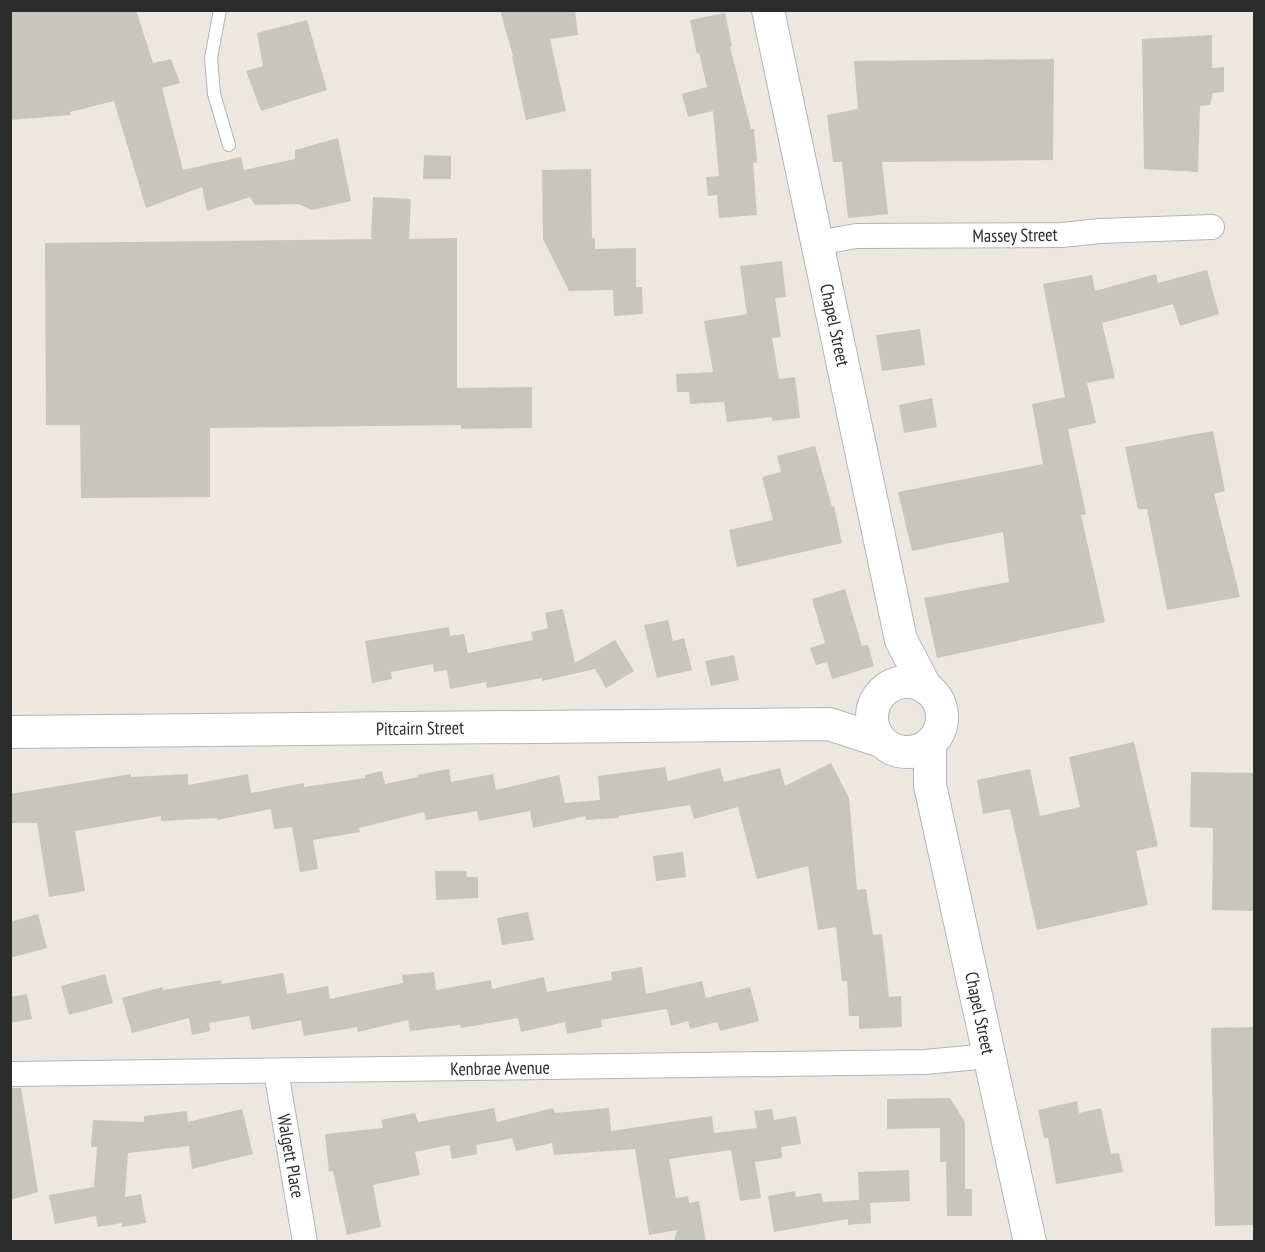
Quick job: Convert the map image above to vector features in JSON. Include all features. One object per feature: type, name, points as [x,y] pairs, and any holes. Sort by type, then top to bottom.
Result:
[{"type":"street","name":"Chapel Street","points":[[768,10],[901,640],[926,688]]},
{"type":"street","name":"Massey Street","points":[[817,243],[856,236],[1062,235],[1100,231],[1212,227]]},
{"type":"street","name":"Chapel Street","points":[[881,695],[901,640]]},
{"type":"street","points":[[890,747],[910,753],[921,750],[938,736],[943,715],[935,695],[926,688],[916,683],[905,682],[894,685],[881,695],[873,709],[872,721],[875,732],[890,747],[930,785]]},
{"type":"street","name":"Pitcairn Street","points":[[829,724],[881,695]]},
{"type":"street","name":"Pitcairn Street","points":[[10,732],[829,724],[890,747]]},
{"type":"street","name":"Chapel Street","points":[[930,744],[930,785],[1030,1242]]},
{"type":"street","name":"Kenbrae Avenue","points":[[10,1074],[926,1062],[990,1056]]},
{"type":"street","name":"Walgett Place","points":[[276,1071],[305,1242]]},
{"type":"lane","points":[[220,10],[210,58],[214,94],[229,145]]},
{"type":"building","points":[[10,10],[136,10],[153,63],[171,59],[180,83],[162,88],[183,170],[241,157],[244,170],[295,159],[295,150],[338,138],[351,201],[312,210],[298,204],[255,205],[250,197],[207,211],[202,187],[146,208],[114,101],[70,112],[71,115],[10,120]]},
{"type":"building","points":[[500,10],[575,10],[578,35],[550,39],[566,111],[526,120],[513,56]]},
{"type":"building","points":[[725,13],[732,46],[730,47],[751,129],[754,129],[757,162],[753,163],[757,215],[719,218],[717,195],[708,196],[706,177],[719,176],[713,111],[688,117],[682,94],[707,87],[690,20]]},
{"type":"building","points":[[307,20],[327,90],[261,111],[246,71],[263,66],[257,33]]},
{"type":"building","points":[[1212,35],[1212,68],[1224,67],[1224,92],[1213,93],[1210,105],[1200,106],[1198,172],[1144,169],[1142,39]]},
{"type":"building","points":[[1054,59],[1053,160],[882,162],[888,214],[848,218],[842,162],[833,162],[827,115],[858,109],[854,61]]},
{"type":"building","points":[[424,155],[451,156],[451,179],[423,179]]},
{"type":"building","points":[[591,169],[592,238],[595,238],[595,249],[636,248],[636,287],[642,287],[643,314],[614,316],[613,290],[569,291],[543,239],[542,170]]},
{"type":"building","points":[[373,197],[411,199],[409,239],[457,238],[457,388],[532,387],[532,428],[461,429],[461,425],[210,428],[210,497],[81,498],[80,425],[46,425],[45,243],[374,239],[371,238]]},
{"type":"building","points":[[782,261],[786,297],[775,298],[781,337],[772,338],[779,379],[795,377],[800,418],[772,421],[772,417],[727,422],[724,402],[690,404],[689,392],[677,392],[676,374],[713,372],[704,321],[747,314],[740,266]]},
{"type":"building","points":[[1207,270],[1219,314],[1180,326],[1173,304],[1102,323],[1115,378],[1087,383],[1096,423],[1068,429],[1086,514],[1081,515],[1105,622],[937,658],[924,598],[1009,582],[1003,532],[912,551],[898,492],[1043,464],[1032,404],[1065,397],[1043,284],[1092,275],[1095,291],[1156,274],[1158,283]]},
{"type":"building","points":[[920,329],[925,365],[882,371],[876,335]]},
{"type":"building","points":[[932,398],[937,427],[904,433],[899,405]]},
{"type":"building","points":[[1213,431],[1225,491],[1214,494],[1240,597],[1167,610],[1147,509],[1138,509],[1125,447]]},
{"type":"building","points":[[815,446],[832,507],[834,506],[842,543],[737,567],[729,530],[773,520],[762,477],[781,472],[777,456]]},
{"type":"building","points":[[845,589],[862,646],[868,645],[874,666],[832,679],[827,662],[816,665],[810,648],[825,643],[812,599]]},
{"type":"building","points":[[563,609],[575,663],[615,640],[634,671],[606,688],[595,669],[542,681],[542,678],[487,688],[486,682],[450,689],[447,670],[434,672],[433,664],[391,672],[392,679],[372,683],[365,641],[449,627],[450,636],[464,634],[468,653],[533,640],[531,632],[548,628],[545,613]]},
{"type":"building","points":[[668,620],[673,641],[684,638],[692,670],[657,678],[644,625]]},
{"type":"building","points":[[734,655],[739,680],[711,686],[705,661]]},
{"type":"building","points":[[1134,742],[1158,846],[1136,851],[1148,905],[1037,930],[1010,809],[983,814],[977,780],[1030,769],[1040,816],[1080,807],[1069,757]]},
{"type":"building","points":[[831,763],[849,798],[857,890],[866,889],[873,935],[882,934],[889,997],[901,996],[902,1027],[859,1029],[859,1016],[849,1016],[847,981],[842,981],[836,927],[818,930],[808,866],[757,879],[738,807],[694,819],[690,805],[619,816],[619,818],[586,820],[585,816],[533,828],[530,811],[479,821],[477,811],[426,820],[424,812],[359,828],[360,832],[313,840],[318,869],[300,872],[292,827],[274,829],[271,809],[217,820],[217,818],[161,821],[161,816],[75,831],[85,891],[49,897],[37,823],[10,823],[10,794],[131,774],[131,777],[188,774],[188,785],[248,774],[251,793],[304,783],[304,787],[365,778],[365,775],[382,771],[385,784],[449,769],[451,782],[493,774],[496,790],[559,775],[565,803],[600,800],[598,776],[665,767],[668,781],[720,768],[724,782],[780,768],[785,786]]},
{"type":"building","points":[[1191,772],[1254,773],[1254,911],[1212,910],[1213,828],[1190,827]]},
{"type":"building","points":[[683,852],[686,877],[656,881],[653,856]]},
{"type":"building","points":[[435,871],[467,871],[466,877],[478,877],[478,898],[436,900]]},
{"type":"building","points":[[528,912],[534,940],[502,945],[497,918]]},
{"type":"building","points":[[38,914],[47,948],[10,958],[10,922]]},
{"type":"building","points":[[642,967],[646,994],[702,981],[706,998],[750,987],[759,1021],[720,1031],[717,1022],[690,1029],[688,1021],[671,1026],[667,1009],[601,1020],[602,1027],[567,1034],[565,1022],[521,1032],[518,1018],[461,1028],[460,1025],[410,1031],[408,1020],[358,1032],[357,1027],[304,1036],[301,1020],[252,1030],[249,1016],[209,1023],[210,1031],[192,1035],[189,1018],[132,1033],[122,998],[162,987],[163,990],[221,980],[222,984],[283,973],[287,994],[328,986],[330,999],[403,983],[402,975],[434,972],[436,990],[491,980],[492,989],[544,977],[547,992],[612,980],[611,972]]},
{"type":"building","points":[[105,974],[113,1003],[69,1015],[61,986]]},
{"type":"building","points":[[27,994],[32,1019],[10,1023],[10,997]]},
{"type":"building","points":[[1254,1027],[1254,1225],[1215,1226],[1211,1028]]},
{"type":"building","points":[[10,1088],[21,1088],[38,1192],[10,1200]]},
{"type":"building","points":[[950,1098],[965,1122],[965,1189],[972,1189],[972,1216],[947,1216],[946,1162],[940,1162],[940,1128],[887,1129],[887,1099]]},
{"type":"building","points":[[1077,1101],[1079,1113],[1101,1108],[1111,1154],[1119,1153],[1123,1172],[1056,1184],[1048,1138],[1044,1138],[1038,1110]]},
{"type":"building","points":[[494,1108],[497,1122],[553,1108],[555,1113],[609,1108],[611,1131],[712,1116],[714,1133],[757,1128],[754,1111],[772,1109],[774,1120],[796,1116],[801,1144],[781,1147],[782,1158],[755,1162],[761,1198],[740,1201],[731,1150],[669,1159],[676,1198],[688,1196],[689,1203],[699,1201],[706,1242],[674,1242],[677,1230],[649,1235],[635,1149],[554,1155],[552,1143],[516,1151],[512,1138],[476,1145],[477,1154],[452,1159],[449,1145],[415,1152],[420,1175],[373,1185],[381,1227],[347,1235],[333,1171],[329,1172],[325,1134],[383,1128],[381,1120],[415,1113],[418,1122]]},
{"type":"building","points":[[242,1109],[253,1154],[192,1169],[189,1146],[128,1153],[125,1197],[141,1194],[146,1223],[122,1227],[122,1223],[98,1227],[96,1216],[55,1224],[49,1195],[94,1187],[97,1147],[91,1147],[93,1120],[144,1122],[144,1116],[187,1111],[188,1122]]},
{"type":"building","points":[[909,1170],[910,1201],[870,1203],[871,1223],[848,1225],[848,1219],[774,1232],[768,1196],[795,1191],[796,1197],[821,1193],[823,1202],[859,1200],[858,1172]]}]
